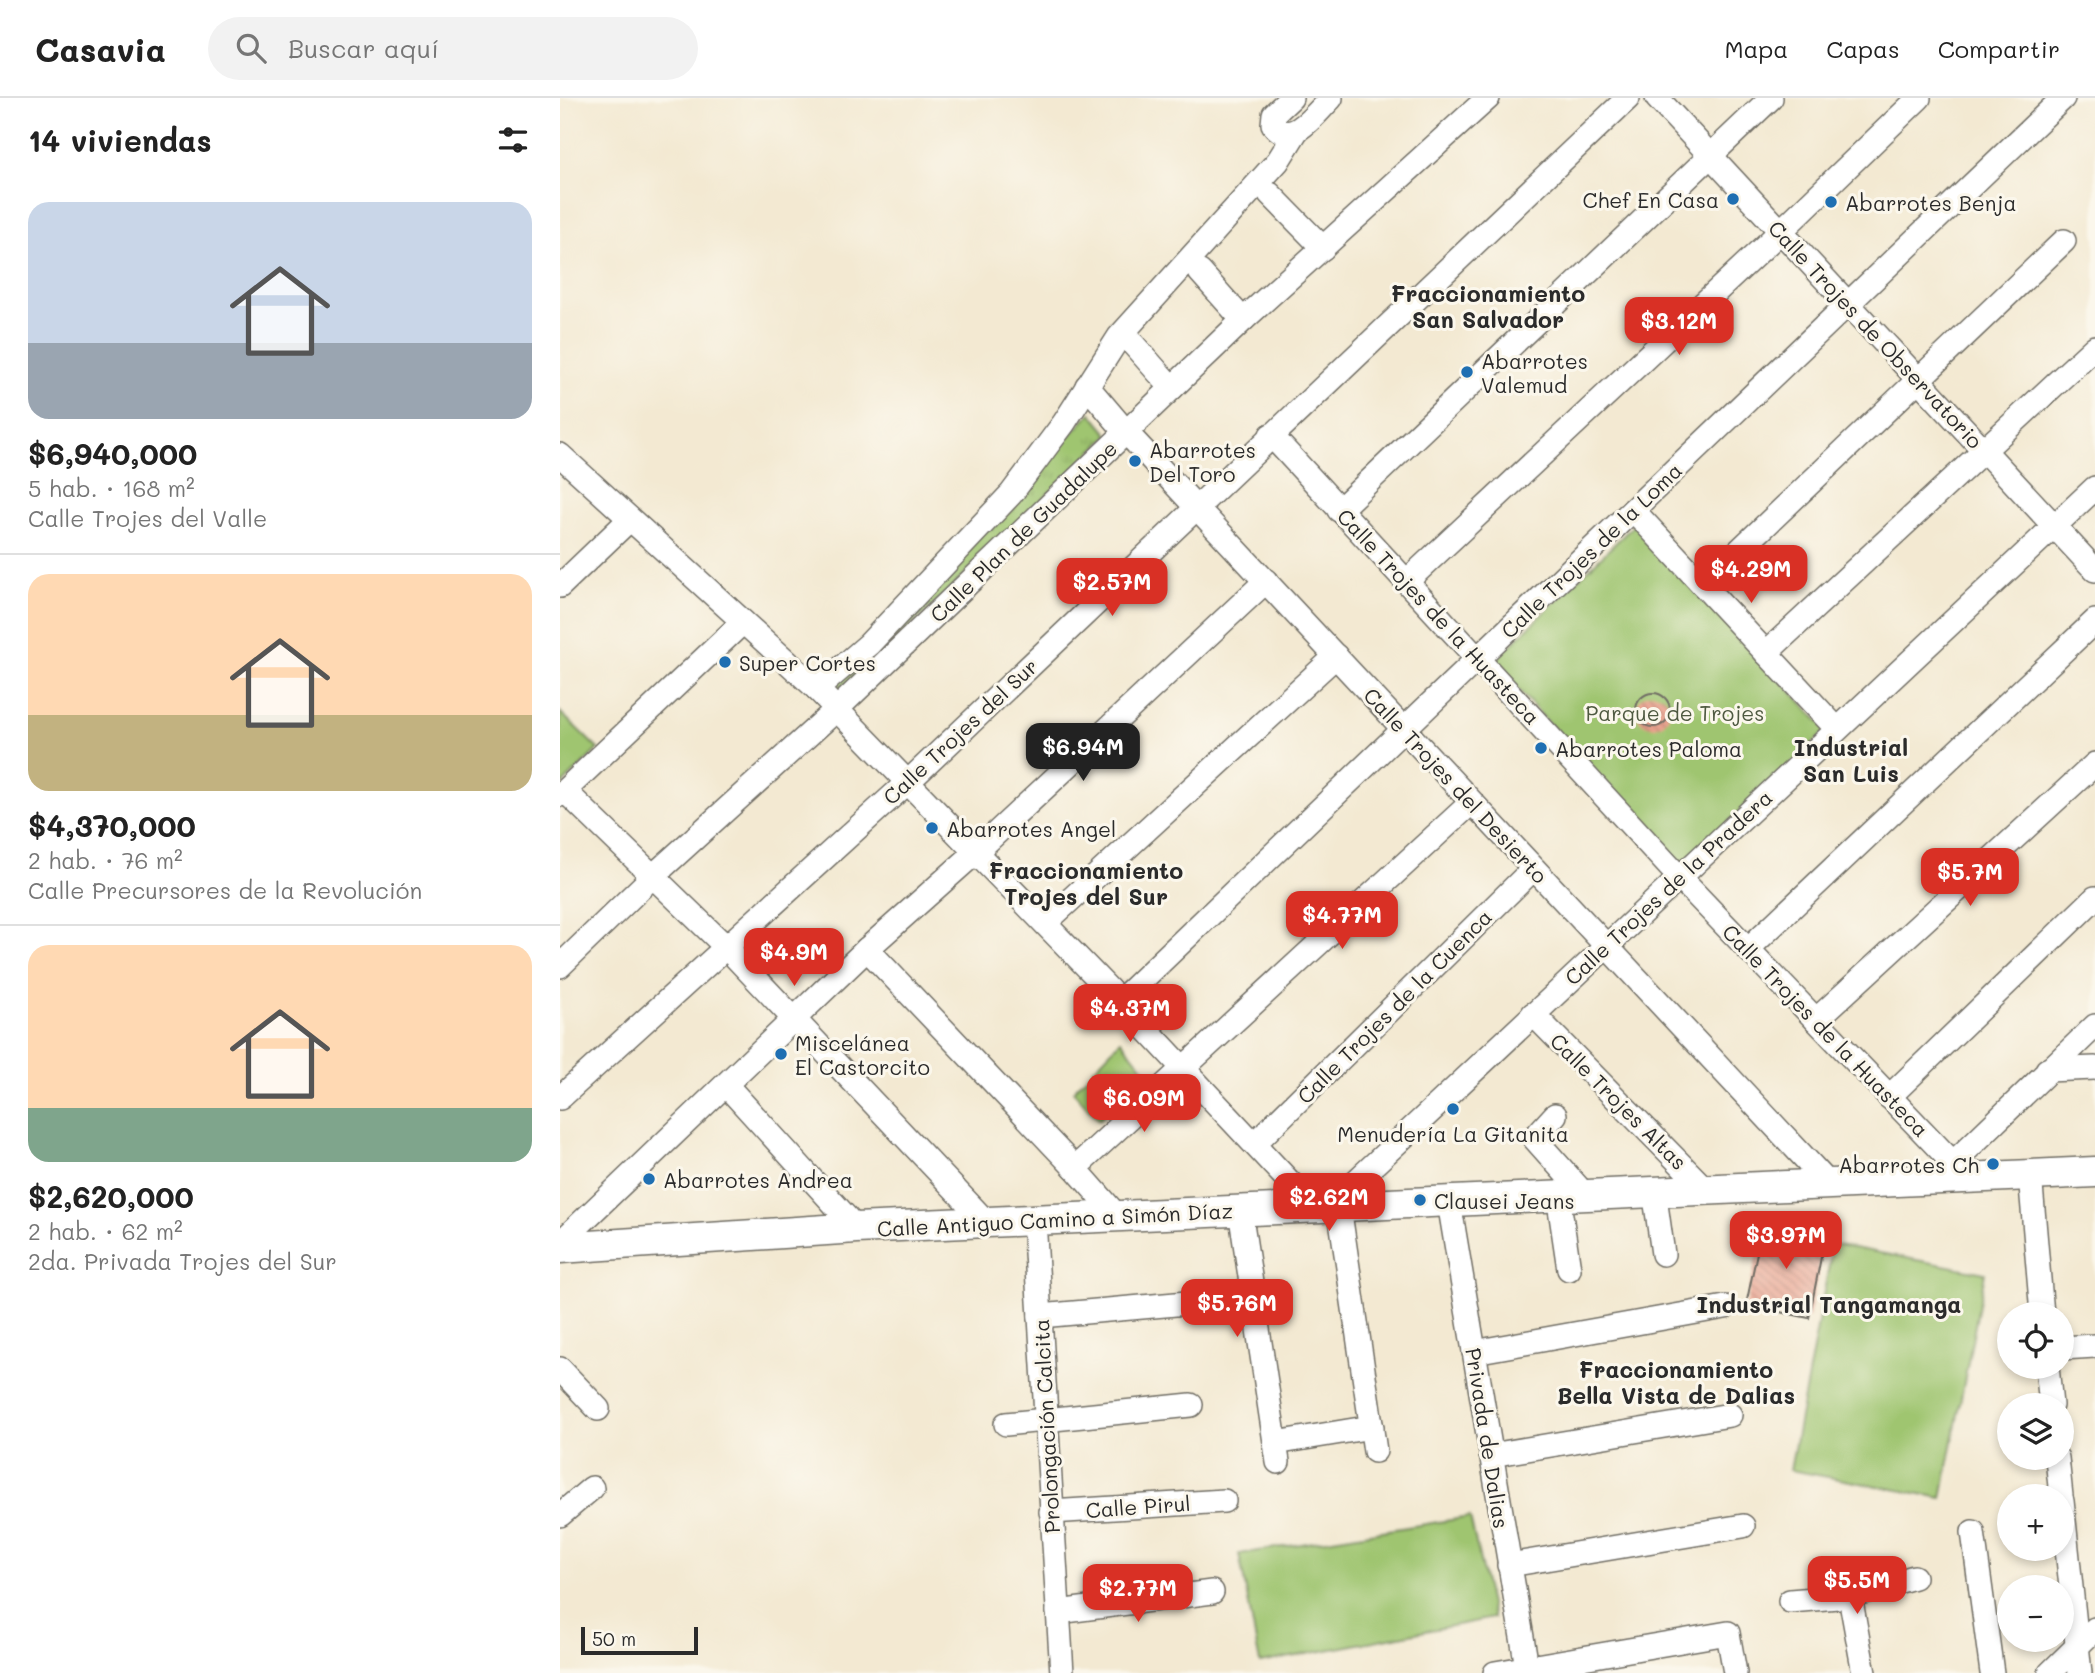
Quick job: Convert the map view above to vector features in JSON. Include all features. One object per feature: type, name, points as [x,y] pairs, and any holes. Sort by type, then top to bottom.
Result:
[{"type":"main road","name":"Calle Antiguo Camino a Simón Díaz","points":[[560,1245],[856,1228],[1828,1183],[1953,1170],[2030,1174],[2095,1172]]},
{"type":"street","points":[[1292,98],[1274,114],[1273,124],[1278,131],[1296,132]]},
{"type":"street","points":[[817,689],[869,644],[1011,494],[1064,423],[1119,337],[1278,161],[1296,132],[1331,98]]},
{"type":"street","name":"Calle Plan de Guadalupe","points":[[560,966],[653,876],[837,709],[1243,320],[1488,98]]},
{"type":"street","name":"Calle Trojes del Sur","points":[[560,1098],[908,782],[1628,98]]},
{"type":"street","name":"Calle Trojes de Observatorio","points":[[1657,98],[2095,570]]},
{"type":"street","points":[[1339,510],[1772,98]]},
{"type":"street","points":[[1407,581],[1919,98]]},
{"type":"street","name":"Calle Trojes de la Loma","points":[[1120,1001],[2063,98]]},
{"type":"street","points":[[1270,194],[1322,248]]},
{"type":"street","points":[[1703,585],[2064,241]]},
{"type":"street","points":[[1200,272],[1243,320]]},
{"type":"street","points":[[1133,344],[1172,387]]},
{"type":"street","points":[[1766,653],[2095,347]]},
{"type":"street","name":"Calle Trojes del Desierto","points":[[1087,386],[1126,432],[1828,1183]]},
{"type":"street","name":"Calle Trojes de la Huasteca","points":[[1271,435],[1479,657],[1679,877],[1889,1097],[1953,1170]]},
{"type":"street","points":[[560,455],[817,689],[1255,1143],[1327,1208],[1375,1451]]},
{"type":"street","name":"Calle Trojes de la Pradera","points":[[1327,1208],[2095,488]]},
{"type":"street","points":[[1633,510],[1837,730]]},
{"type":"street","points":[[560,586],[629,520]]},
{"type":"street","points":[[560,1245],[867,949],[976,852],[1266,581]]},
{"type":"street","points":[[1748,949],[2095,621]]},
{"type":"street","points":[[743,622],[563,793],[725,946],[986,1222]]},
{"type":"street","points":[[1045,923],[1336,656]]},
{"type":"street","points":[[1816,1020],[2095,764]]},
{"type":"street","points":[[1075,1168],[1472,803]]},
{"type":"street","name":"Calle Trojes de la Cuenca","points":[[1255,1143],[1533,869]]},
{"type":"street","points":[[1889,1097],[2095,898]]},
{"type":"street","points":[[867,949],[1075,1168],[1118,1217]]},
{"type":"street","name":"Calle Trojes Altas","points":[[1533,1014],[1704,1188]]},
{"type":"street","points":[[1953,1170],[2047,1070],[2095,1026]]},
{"type":"street","points":[[2047,1070],[2095,1068]]},
{"type":"street","points":[[727,1086],[856,1228]]},
{"type":"street","points":[[1555,1115],[1534,1138],[1570,1194],[1569,1269]]},
{"type":"street","points":[[2030,1174],[2041,1302]]},
{"type":"street","points":[[1654,1190],[1662,1254]]},
{"type":"street","name":"Privada de Dalias","points":[[1449,1202],[1528,1671]]},
{"type":"street","points":[[1240,1210],[1277,1452],[1372,1427]]},
{"type":"street","name":"Prolongación Calcita","points":[[1034,1220],[1062,1673]]},
{"type":"street","points":[[1040,1316],[1187,1303]]},
{"type":"street","points":[[1474,1352],[1724,1307]]},
{"type":"street","points":[[2074,1347],[2095,1346]]},
{"type":"street","points":[[560,1369],[598,1409]]},
{"type":"street","points":[[1006,1424],[1191,1405]]},
{"type":"street","points":[[1491,1455],[1730,1415]]},
{"type":"street","points":[[560,1515],[592,1488]]},
{"type":"street","name":"Calle Pirul","points":[[1051,1512],[1224,1501]]},
{"type":"street","points":[[1509,1565],[1743,1526]]},
{"type":"street","points":[[1973,1532],[1992,1673]]},
{"type":"street","points":[[2068,1561],[2080,1673]]},
{"type":"street","points":[[1790,1601],[1850,1595],[1914,1577]]},
{"type":"street","points":[[1058,1612],[1212,1592]]},
{"type":"street","points":[[1850,1595],[1864,1673]]},
{"type":"street","points":[[2050,1673],[2095,1629]]},
{"type":"street","points":[[1495,1673],[1631,1662],[1728,1633],[1735,1673]]},
{"type":"green space","points":[[1091,413],[1109,435],[840,694],[833,686]]},
{"type":"green space","name":"Parque de Trojes","points":[[1636,523],[1827,730],[1680,867],[1493,662]]},
{"type":"green space","points":[[560,712],[598,749],[560,787]]},
{"type":"green space","points":[[1121,1040],[1148,1074],[1099,1120],[1073,1091]]},
{"type":"green space","points":[[1833,1244],[1985,1273],[1942,1498],[1790,1470]]},
{"type":"green space","points":[[1470,1517],[1493,1618],[1260,1663],[1239,1554]]},
{"type":"building","points":[[1653,693],[1665,698],[1670,710],[1665,722],[1653,727],[1641,722],[1636,710],[1641,698]]},
{"type":"building","points":[[1777,1225],[1825,1237],[1809,1318],[1746,1305],[1762,1229],[1775,1232]]},
{"type":"place","name":"Chef En Casa","points":[[1733,199]]},
{"type":"place","name":"Abarrotes Benja","points":[[1831,202]]},
{"type":"place","name":"Abarrotes Valemud","points":[[1467,372]]},
{"type":"place","name":"Abarrotes Del Toro","points":[[1135,461]]},
{"type":"place","name":"Super Cortes","points":[[725,662]]},
{"type":"place","name":"Abarrotes Paloma","points":[[1541,748]]},
{"type":"place","name":"Abarrotes Angel","points":[[932,828]]},
{"type":"place","name":"Miscelánea El Castorcito","points":[[781,1054]]},
{"type":"place","name":"Menudería La Gitanita","points":[[1453,1109]]},
{"type":"place","name":"Abarrotes Ch","points":[[1993,1164]]},
{"type":"place","name":"Abarrotes Andrea","points":[[649,1179]]},
{"type":"place","name":"Clausei Jeans","points":[[1420,1200]]},
{"type":"district","name":"Fraccionamiento San Salvador","points":[[1488,306]]},
{"type":"district","name":"Industrial San Luis","points":[[1851,760]]},
{"type":"district","name":"Fraccionamiento Trojes del Sur","points":[[1086,883]]},
{"type":"district","name":"Industrial Tangamanga","points":[[1829,1304]]},
{"type":"district","name":"Fraccionamiento Bella Vista de Dalias","points":[[1676,1382]]}]
